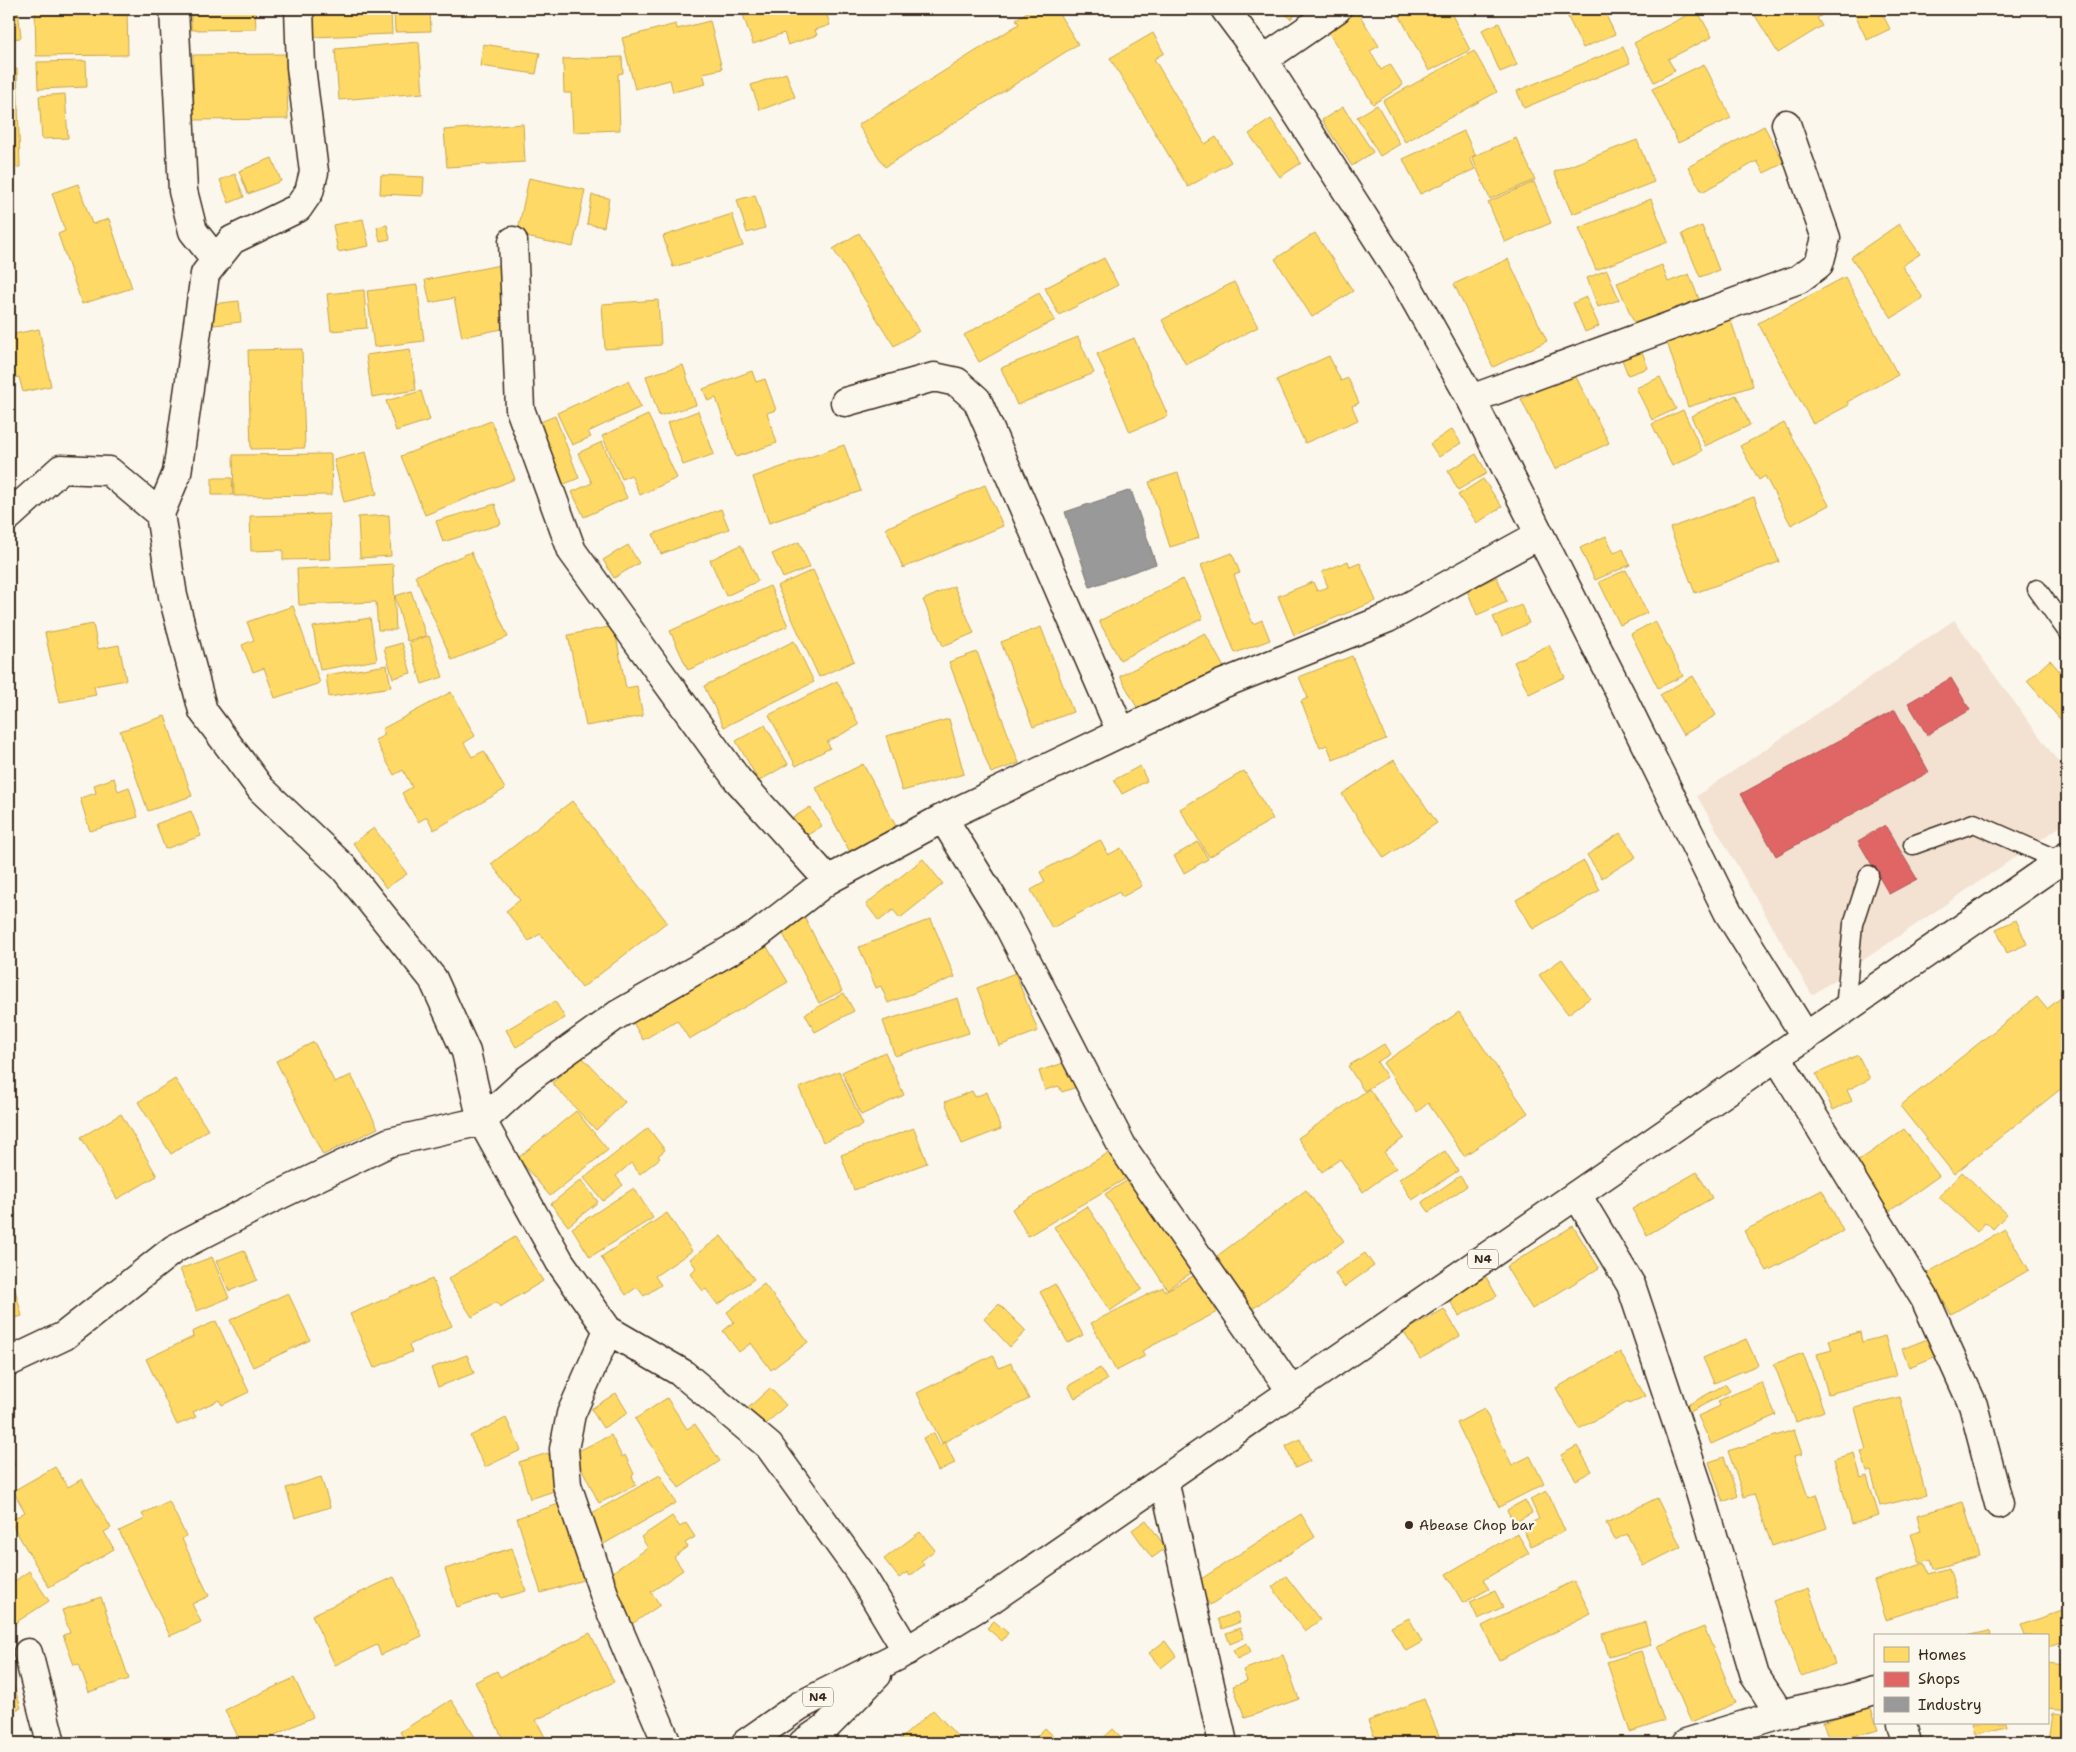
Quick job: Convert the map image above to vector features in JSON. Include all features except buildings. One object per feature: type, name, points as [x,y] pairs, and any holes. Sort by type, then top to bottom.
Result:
[{"type":"main road","points":[[174,9],[183,191],[192,231],[216,260]]},
{"type":"main road","points":[[299,9],[300,67],[314,172],[309,192],[298,208],[232,240],[206,274],[177,473],[160,514],[173,596],[203,711],[261,789],[344,868],[434,979],[466,1052],[482,1121],[560,1262],[608,1330],[682,1373],[769,1446],[859,1571],[901,1654]]},
{"type":"main road","points":[[1225,9],[1262,60],[1407,285],[1470,399],[1728,912],[1806,1036]]},
{"type":"main road","points":[[1262,60],[1337,9]]},
{"type":"main road","points":[[1470,399],[1799,279],[1819,264],[1826,238],[1786,124]]},
{"type":"main road","points":[[513,242],[520,409],[572,551],[737,779],[828,880]]},
{"type":"main road","points":[[845,402],[934,377],[957,382],[978,400],[1121,732]]},
{"type":"main road","points":[[9,516],[62,469],[109,471],[160,514]]},
{"type":"main road","points":[[9,1362],[64,1336],[174,1249],[253,1208],[390,1142],[482,1121],[528,1079],[616,1015],[757,935],[828,880],[943,818],[1222,684],[1388,618],[1539,535]]},
{"type":"main road","points":[[943,818],[1004,918],[1124,1148],[1292,1392]]},
{"type":"main road","name":"N4","points":[[746,1743],[800,1706],[901,1654],[990,1600],[2063,858]]},
{"type":"main road","points":[[1777,1057],[1925,1299],[1973,1405],[1999,1504]]},
{"type":"main road","points":[[1577,1194],[1631,1285],[1700,1492],[1756,1676],[1780,1714]]},
{"type":"main road","points":[[608,1330],[571,1414],[564,1449],[567,1485],[606,1600],[667,1743]]},
{"type":"main road","points":[[1164,1480],[1223,1743]]},
{"type":"main road","points":[[28,1653],[51,1743]]},
{"type":"main road","name":"N4","points":[[803,1743],[825,1728],[901,1654]]},
{"type":"main road","points":[[1686,1743],[1780,1714],[1839,1702],[1874,1691]]},
{"type":"main road","points":[[1902,1724],[1907,1743]]},
{"type":"lane","points":[[2038,589],[2067,631]]},
{"type":"lane","points":[[1913,844],[1974,823],[2063,858]]},
{"type":"lane","points":[[1846,1009],[1853,924],[1868,875]]},
{"type":"shaded area","points":[[1954,620],[2067,774],[2067,822],[1812,995],[1697,796]]},
{"type":"place","name":"Abease Chop bar","points":[[1409,1525]]}]
